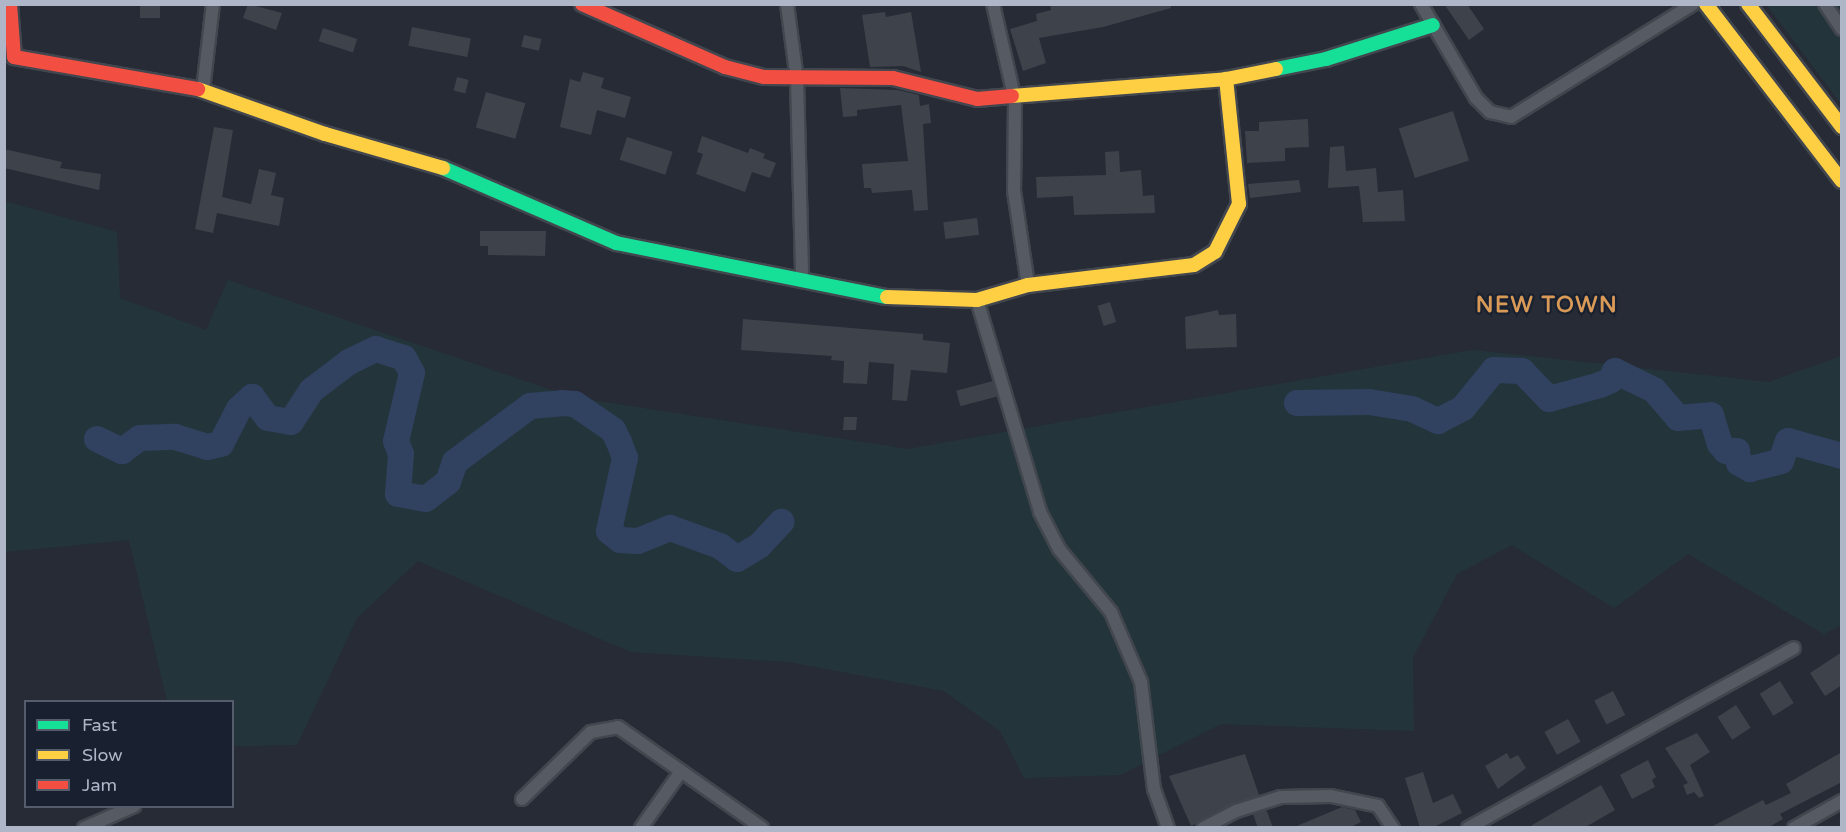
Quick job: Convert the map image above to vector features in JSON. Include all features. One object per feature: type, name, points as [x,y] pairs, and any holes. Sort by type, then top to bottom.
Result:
[{"type":"main road","points":[[10,4],[14,57],[73,71],[203,90],[325,134],[438,166],[616,243],[675,258],[802,277],[884,297],[977,300],[1028,285],[1194,265],[1215,252],[1239,204],[1226,79]]},
{"type":"main road","points":[[582,4],[725,67],[797,80],[893,78],[977,99],[1015,100],[1226,79],[1326,59],[1433,25]]},
{"type":"main road","points":[[1706,4],[1842,181]]},
{"type":"main road","points":[[1748,4],[1842,127]]},
{"type":"street","points":[[203,90],[213,4]]},
{"type":"street","points":[[787,4],[797,80],[802,277]]},
{"type":"street","points":[[993,4],[1015,100],[1014,191],[1028,285]]},
{"type":"street","points":[[1421,4],[1476,98],[1490,112],[1511,117],[1693,4]]},
{"type":"street","points":[[1825,4],[1842,29]]},
{"type":"street","points":[[977,300],[1040,512],[1059,549],[1111,612],[1141,682],[1154,789],[1168,828]]},
{"type":"street","points":[[1468,828],[1794,648]]},
{"type":"street","points":[[522,799],[591,732],[607,726],[618,727],[680,773],[762,828]]},
{"type":"street","points":[[641,828],[680,773]]},
{"type":"street","points":[[1203,828],[1236,811],[1281,797],[1331,796],[1378,806],[1393,828]]},
{"type":"street","points":[[1794,828],[1842,801]]},
{"type":"street","points":[[84,828],[132,808]]},
{"type":"shaded area","points":[[1767,5],[1841,5],[1841,104]]},
{"type":"shaded area","points":[[4,201],[117,232],[120,298],[206,330],[228,280],[572,397],[908,449],[1472,350],[1769,382],[1841,356],[1841,625],[1824,634],[1688,554],[1614,608],[1512,545],[1457,574],[1413,657],[1414,731],[1221,724],[1120,775],[1024,778],[1000,731],[944,691],[789,662],[631,652],[418,561],[357,618],[297,745],[234,746],[234,700],[167,700],[129,540],[5,552]]},
{"type":"building","points":[[140,4],[160,4],[160,18],[140,18]]},
{"type":"building","points":[[248,4],[282,13],[276,30],[243,18]]},
{"type":"building","points":[[1050,4],[1170,4],[1171,8],[1103,27],[1039,38],[1046,63],[1023,71],[1010,29],[1037,21],[1036,14],[1051,10]]},
{"type":"building","points":[[1444,4],[1467,4],[1484,29],[1469,40]]},
{"type":"building","points":[[885,12],[886,17],[911,12],[921,72],[903,66],[870,67],[862,15]]},
{"type":"building","points":[[412,27],[471,38],[467,57],[408,46]]},
{"type":"building","points":[[323,28],[357,39],[353,52],[319,41]]},
{"type":"building","points":[[524,35],[542,39],[539,51],[521,47]]},
{"type":"building","points":[[583,72],[604,78],[601,88],[631,97],[625,118],[597,110],[591,135],[560,127],[570,79],[580,82]]},
{"type":"building","points":[[457,77],[469,80],[465,93],[454,91]]},
{"type":"building","points":[[840,88],[898,90],[919,95],[920,106],[929,104],[931,123],[923,124],[928,210],[914,211],[912,190],[872,193],[871,188],[864,188],[862,164],[908,161],[901,105],[857,110],[857,116],[843,117]]},
{"type":"building","points":[[486,92],[525,103],[515,139],[476,128]]},
{"type":"building","points":[[1453,111],[1469,160],[1415,178],[1399,129]]},
{"type":"building","points":[[1308,119],[1309,147],[1285,148],[1285,161],[1247,163],[1245,131],[1259,131],[1259,122]]},
{"type":"building","points":[[214,127],[233,130],[222,197],[251,204],[259,169],[276,173],[271,195],[284,198],[279,226],[217,213],[213,233],[195,229]]},
{"type":"building","points":[[702,136],[748,153],[750,148],[765,154],[763,158],[776,163],[770,178],[752,172],[745,192],[696,174],[703,154],[697,152]]},
{"type":"building","points":[[627,137],[673,152],[665,175],[620,160]]},
{"type":"building","points":[[1344,146],[1346,171],[1376,168],[1378,192],[1403,190],[1405,221],[1363,222],[1359,186],[1328,188],[1330,147]]},
{"type":"building","points":[[4,149],[62,162],[60,168],[101,174],[99,190],[4,168]]},
{"type":"building","points":[[1119,151],[1120,172],[1141,170],[1143,196],[1154,195],[1155,213],[1074,215],[1073,196],[1037,198],[1036,177],[1106,175],[1105,152]]},
{"type":"building","points":[[1299,180],[1301,192],[1250,198],[1248,184]]},
{"type":"building","points":[[977,218],[979,235],[945,239],[943,222]]},
{"type":"building","points":[[480,231],[546,231],[545,256],[488,255],[488,246],[480,246]]},
{"type":"building","points":[[1110,302],[1116,322],[1104,326],[1098,306]]},
{"type":"building","points":[[1218,310],[1219,315],[1236,314],[1237,347],[1186,349],[1185,317]]},
{"type":"building","points":[[743,319],[923,334],[923,340],[950,343],[947,373],[911,370],[907,401],[892,400],[894,364],[869,362],[867,384],[843,383],[844,361],[831,360],[832,356],[741,350]]},
{"type":"building","points":[[993,381],[997,396],[960,406],[956,391]]},
{"type":"building","points":[[844,417],[857,417],[856,430],[843,430]]},
{"type":"building","points":[[1842,652],[1842,685],[1825,696],[1810,673]]},
{"type":"building","points":[[1780,681],[1794,703],[1773,716],[1760,694]]},
{"type":"building","points":[[1613,691],[1625,715],[1607,725],[1594,701]]},
{"type":"building","points":[[1736,705],[1751,728],[1732,740],[1718,717]]},
{"type":"building","points":[[1568,719],[1581,742],[1557,755],[1544,732]]},
{"type":"building","points":[[1697,733],[1710,752],[1690,765],[1704,796],[1699,798],[1694,792],[1687,795],[1683,785],[1688,783],[1665,748]]},
{"type":"building","points":[[1842,752],[1842,782],[1780,814],[1783,819],[1767,828],[1709,828],[1763,800],[1766,805],[1791,793],[1786,784]]},
{"type":"building","points":[[1507,753],[1510,759],[1518,755],[1526,768],[1498,789],[1485,766]]},
{"type":"building","points":[[1245,754],[1259,795],[1191,826],[1169,776]]},
{"type":"building","points":[[1648,760],[1656,777],[1652,780],[1655,787],[1632,799],[1620,775]]},
{"type":"building","points":[[1423,772],[1433,803],[1453,794],[1462,813],[1432,828],[1420,828],[1405,778]]},
{"type":"building","points":[[1601,785],[1615,810],[1584,828],[1527,828]]},
{"type":"building","points":[[1342,807],[1355,810],[1361,822],[1349,828],[1292,828]]},
{"type":"building","points":[[1266,810],[1273,828],[1258,828],[1253,814]]},
{"type":"waterway","points":[[97,439],[122,451],[140,438],[175,437],[207,447],[221,444],[239,409],[252,397],[268,418],[291,422],[312,390],[349,362],[376,349],[404,358],[412,373],[396,441],[401,454],[398,494],[426,499],[448,482],[455,462],[530,406],[562,403],[575,404],[613,430],[619,442],[625,458],[609,531],[620,540],[638,541],[670,528],[720,546],[737,559],[759,546],[781,522]]},
{"type":"waterway","points":[[1297,403],[1369,402],[1412,409],[1438,421],[1463,408],[1494,370],[1522,371],[1549,399],[1600,385],[1611,380],[1615,371],[1654,390],[1678,418],[1711,415],[1720,444],[1726,451],[1737,451],[1739,463],[1750,469],[1781,461],[1788,441],[1842,456]]},
{"type":"traffic: fast","points":[[1276,69],[1326,59],[1433,25]]},
{"type":"traffic: fast","points":[[443,168],[616,243],[887,297]]},
{"type":"traffic: slow","points":[[1706,4],[1842,181]]},
{"type":"traffic: slow","points":[[1748,4],[1842,127]]},
{"type":"traffic: slow","points":[[1012,96],[1226,79],[1276,69]]},
{"type":"traffic: slow","points":[[887,297],[977,300],[1028,285],[1194,265],[1215,252],[1239,204],[1226,79]]},
{"type":"traffic: slow","points":[[198,89],[325,134],[443,168]]},
{"type":"traffic: jam","points":[[10,4],[14,57],[198,89]]},
{"type":"traffic: jam","points":[[582,4],[725,67],[764,77],[893,78],[977,99],[1012,96]]},
{"type":"district","name":"NEW TOWN","points":[[1547,306]]}]
